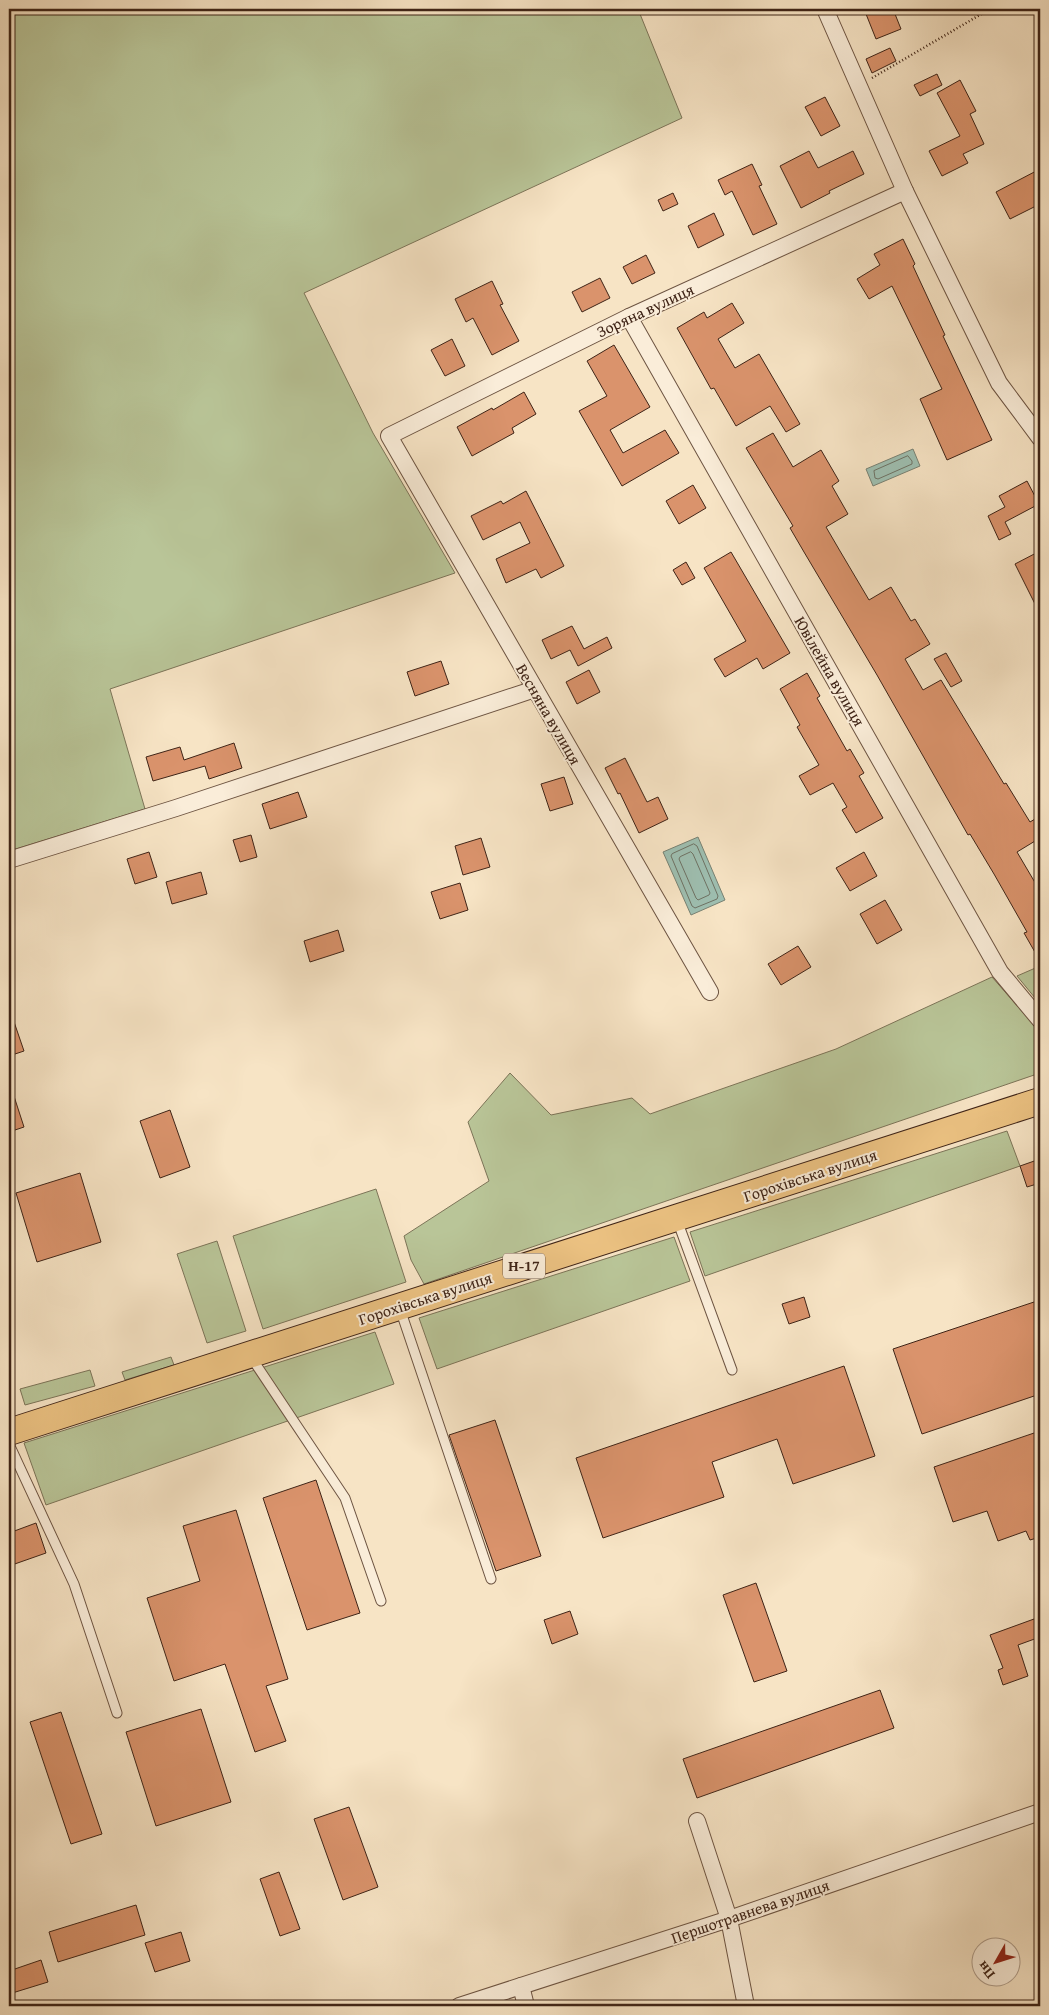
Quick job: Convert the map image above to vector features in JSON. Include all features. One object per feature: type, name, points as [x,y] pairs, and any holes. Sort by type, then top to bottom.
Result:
[{"type":"main road","name":"Горохівська вулиця","points":[[9,1432],[1040,1101]]},
{"type":"street","points":[[825,9],[905,191],[999,384],[1040,438]]},
{"type":"street","name":"Зоряна вулиця","points":[[388,436],[629,317],[905,191]]},
{"type":"street","name":"Ювілейна вулиця","points":[[629,317],[1000,972],[1040,1020]]},
{"type":"street","name":"Весняна вулиця","points":[[388,436],[710,992]]},
{"type":"street","points":[[9,860],[176,808],[535,689]]},
{"type":"street","name":"Першотравнева вулиця","points":[[459,2006],[729,1919],[1040,1812]]},
{"type":"street","points":[[697,1821],[729,1919],[746,2006]]},
{"type":"street","points":[[521,1986],[526,2006]]},
{"type":"lane","points":[[676,1218],[732,1370]]},
{"type":"lane","points":[[399,1306],[492,1579]]},
{"type":"lane","points":[[249,1355],[345,1498],[381,1601]]},
{"type":"lane","points":[[9,1444],[74,1584],[117,1713]]},
{"type":"path","points":[[859,86],[990,9]]},
{"type":"green space","points":[[9,9],[638,9],[682,118],[304,293],[373,433],[455,573],[110,689],[145,809],[9,851]]},
{"type":"green space","points":[[1040,966],[1040,1004],[1017,976]]},
{"type":"green space","points":[[992,977],[1040,1032],[1040,1073],[424,1284],[411,1260],[404,1236],[489,1181],[468,1122],[510,1073],[551,1115],[632,1098],[650,1114],[836,1049]]},
{"type":"green space","points":[[1007,1131],[1020,1166],[705,1276],[690,1232]]},
{"type":"green space","points":[[376,1189],[406,1282],[263,1329],[233,1236]]},
{"type":"green space","points":[[674,1237],[690,1281],[437,1369],[419,1318]]},
{"type":"green space","points":[[217,1241],[246,1331],[207,1343],[177,1254]]},
{"type":"green space","points":[[375,1332],[394,1384],[46,1505],[24,1443]]},
{"type":"green space","points":[[171,1357],[174,1365],[125,1380],[122,1372]]},
{"type":"green space","points":[[90,1370],[95,1386],[25,1405],[20,1389]]},
{"type":"water","points":[[913,449],[920,466],[873,486],[866,469]]},
{"type":"water","points":[[698,837],[725,900],[691,915],[663,852]]},
{"type":"building","points":[[864,9],[893,9],[901,29],[876,39]]},
{"type":"building","points":[[890,48],[896,61],[872,73],[866,59]]},
{"type":"building","points":[[937,74],[942,85],[920,96],[914,85]]},
{"type":"building","points":[[960,80],[976,111],[970,114],[984,144],[963,154],[968,163],[942,176],[929,151],[960,136],[937,93]]},
{"type":"building","points":[[825,97],[840,126],[821,136],[805,107]]},
{"type":"building","points":[[809,151],[818,168],[853,151],[864,174],[829,191],[830,193],[801,208],[780,166]]},
{"type":"building","points":[[752,164],[762,185],[759,186],[777,224],[753,235],[732,191],[725,195],[718,180]]},
{"type":"building","points":[[1040,169],[1040,204],[1010,219],[996,192]]},
{"type":"building","points":[[673,193],[678,204],[663,211],[658,200]]},
{"type":"building","points":[[714,213],[724,235],[698,248],[688,226]]},
{"type":"building","points":[[903,239],[915,264],[913,266],[945,335],[943,336],[992,440],[947,460],[920,399],[942,389],[892,286],[869,299],[857,279],[880,265],[874,254]]},
{"type":"building","points":[[646,255],[655,273],[632,284],[623,267]]},
{"type":"building","points":[[600,278],[610,298],[582,312],[572,292]]},
{"type":"building","points":[[492,281],[503,304],[500,305],[519,341],[492,355],[473,318],[466,322],[455,299]]},
{"type":"building","points":[[732,303],[744,323],[718,339],[735,368],[759,354],[800,424],[786,432],[770,406],[736,426],[714,388],[711,389],[677,328],[704,312],[707,318]]},
{"type":"building","points":[[452,339],[465,366],[445,376],[431,350]]},
{"type":"building","points":[[614,345],[650,407],[610,430],[623,453],[665,430],[679,453],[622,486],[579,411],[607,396],[587,361]]},
{"type":"building","points":[[524,392],[536,414],[512,428],[514,433],[472,456],[457,427],[492,408],[493,410]]},
{"type":"building","points":[[773,433],[793,467],[821,450],[839,481],[832,486],[848,514],[826,527],[869,600],[891,587],[911,621],[915,619],[930,644],[905,659],[923,690],[941,680],[1004,784],[1006,783],[1030,822],[1035,819],[1040,827],[1040,838],[1017,852],[1040,891],[1040,961],[1024,933],[1027,932],[994,874],[970,834],[968,835],[877,675],[790,528],[793,526],[746,448]]},
{"type":"building","points":[[1027,481],[1039,504],[1005,522],[1011,534],[999,540],[988,516],[1005,507],[999,496]]},
{"type":"building","points":[[693,485],[706,508],[679,524],[666,501]]},
{"type":"building","points":[[526,491],[564,566],[541,578],[536,569],[506,583],[496,559],[530,543],[520,522],[483,540],[471,516],[501,501],[503,504]]},
{"type":"building","points":[[1040,551],[1040,614],[1015,564]]},
{"type":"building","points":[[731,552],[790,653],[763,669],[757,658],[725,677],[714,659],[746,641],[704,568]]},
{"type":"building","points":[[686,562],[695,578],[682,585],[673,570]]},
{"type":"building","points":[[572,626],[584,649],[607,637],[612,648],[578,666],[570,650],[551,659],[542,640]]},
{"type":"building","points":[[946,653],[962,681],[951,687],[934,659]]},
{"type":"building","points":[[441,661],[449,684],[415,696],[407,672]]},
{"type":"building","points":[[589,670],[600,692],[577,704],[566,682]]},
{"type":"building","points":[[807,673],[820,696],[817,698],[847,751],[850,749],[864,773],[859,776],[883,818],[856,833],[842,810],[847,807],[833,783],[810,795],[799,776],[819,765],[797,727],[800,725],[780,689]]},
{"type":"building","points":[[234,743],[242,768],[209,779],[205,766],[153,781],[146,757],[180,747],[184,760]]},
{"type":"building","points":[[625,758],[647,802],[658,797],[668,819],[639,833],[620,793],[618,794],[605,768]]},
{"type":"building","points":[[564,777],[573,804],[550,811],[541,784]]},
{"type":"building","points":[[298,792],[307,817],[270,829],[262,804]]},
{"type":"building","points":[[251,835],[257,857],[240,862],[233,840]]},
{"type":"building","points":[[481,838],[490,867],[463,875],[455,846]]},
{"type":"building","points":[[149,852],[157,877],[135,884],[127,859]]},
{"type":"building","points":[[864,852],[877,876],[850,891],[836,868]]},
{"type":"building","points":[[201,872],[207,894],[172,904],[166,882]]},
{"type":"building","points":[[460,883],[468,910],[440,919],[431,892]]},
{"type":"building","points":[[885,900],[902,930],[877,944],[860,914]]},
{"type":"building","points":[[338,930],[344,951],[310,962],[304,941]]},
{"type":"building","points":[[798,946],[811,967],[781,985],[768,964]]},
{"type":"building","points":[[11,1013],[24,1051],[9,1056],[9,1014]]},
{"type":"building","points":[[9,1087],[11,1087],[24,1127],[9,1132]]},
{"type":"building","points":[[170,1110],[190,1167],[160,1178],[140,1121]]},
{"type":"building","points":[[1040,1159],[1040,1183],[1027,1187],[1020,1166]]},
{"type":"building","points":[[80,1173],[101,1242],[37,1262],[16,1193]]},
{"type":"building","points":[[804,1297],[810,1317],[789,1324],[782,1304]]},
{"type":"building","points":[[1040,1300],[1040,1394],[922,1434],[893,1349]]},
{"type":"building","points":[[844,1366],[875,1456],[793,1484],[777,1439],[712,1462],[724,1497],[603,1538],[576,1458]]},
{"type":"building","points":[[495,1420],[541,1556],[496,1571],[449,1435]]},
{"type":"building","points":[[1040,1431],[1040,1537],[1030,1540],[1026,1531],[998,1541],[987,1511],[953,1522],[934,1467]]},
{"type":"building","points":[[316,1480],[360,1613],[307,1630],[263,1498]]},
{"type":"building","points":[[236,1510],[288,1679],[266,1686],[286,1741],[255,1752],[225,1664],[174,1681],[147,1598],[200,1581],[183,1526]]},
{"type":"building","points":[[36,1523],[46,1553],[9,1566],[9,1533]]},
{"type":"building","points":[[756,1583],[787,1671],[754,1682],[723,1595]]},
{"type":"building","points":[[570,1611],[578,1634],[552,1644],[544,1620]]},
{"type":"building","points":[[1034,1619],[1040,1637],[1018,1645],[1028,1676],[1003,1685],[998,1670],[1003,1668],[990,1635]]},
{"type":"building","points":[[880,1690],[894,1728],[697,1798],[683,1759]]},
{"type":"building","points":[[201,1709],[231,1802],[156,1826],[126,1732]]},
{"type":"building","points":[[61,1712],[102,1834],[71,1844],[30,1722]]},
{"type":"building","points":[[349,1807],[378,1887],[343,1900],[314,1819]]},
{"type":"building","points":[[279,1872],[300,1929],[280,1936],[260,1879]]},
{"type":"building","points":[[136,1905],[145,1935],[58,1962],[49,1932]]},
{"type":"building","points":[[181,1932],[190,1961],[155,1972],[145,1943]]},
{"type":"building","points":[[41,1960],[48,1982],[9,1994],[9,1971]]}]
